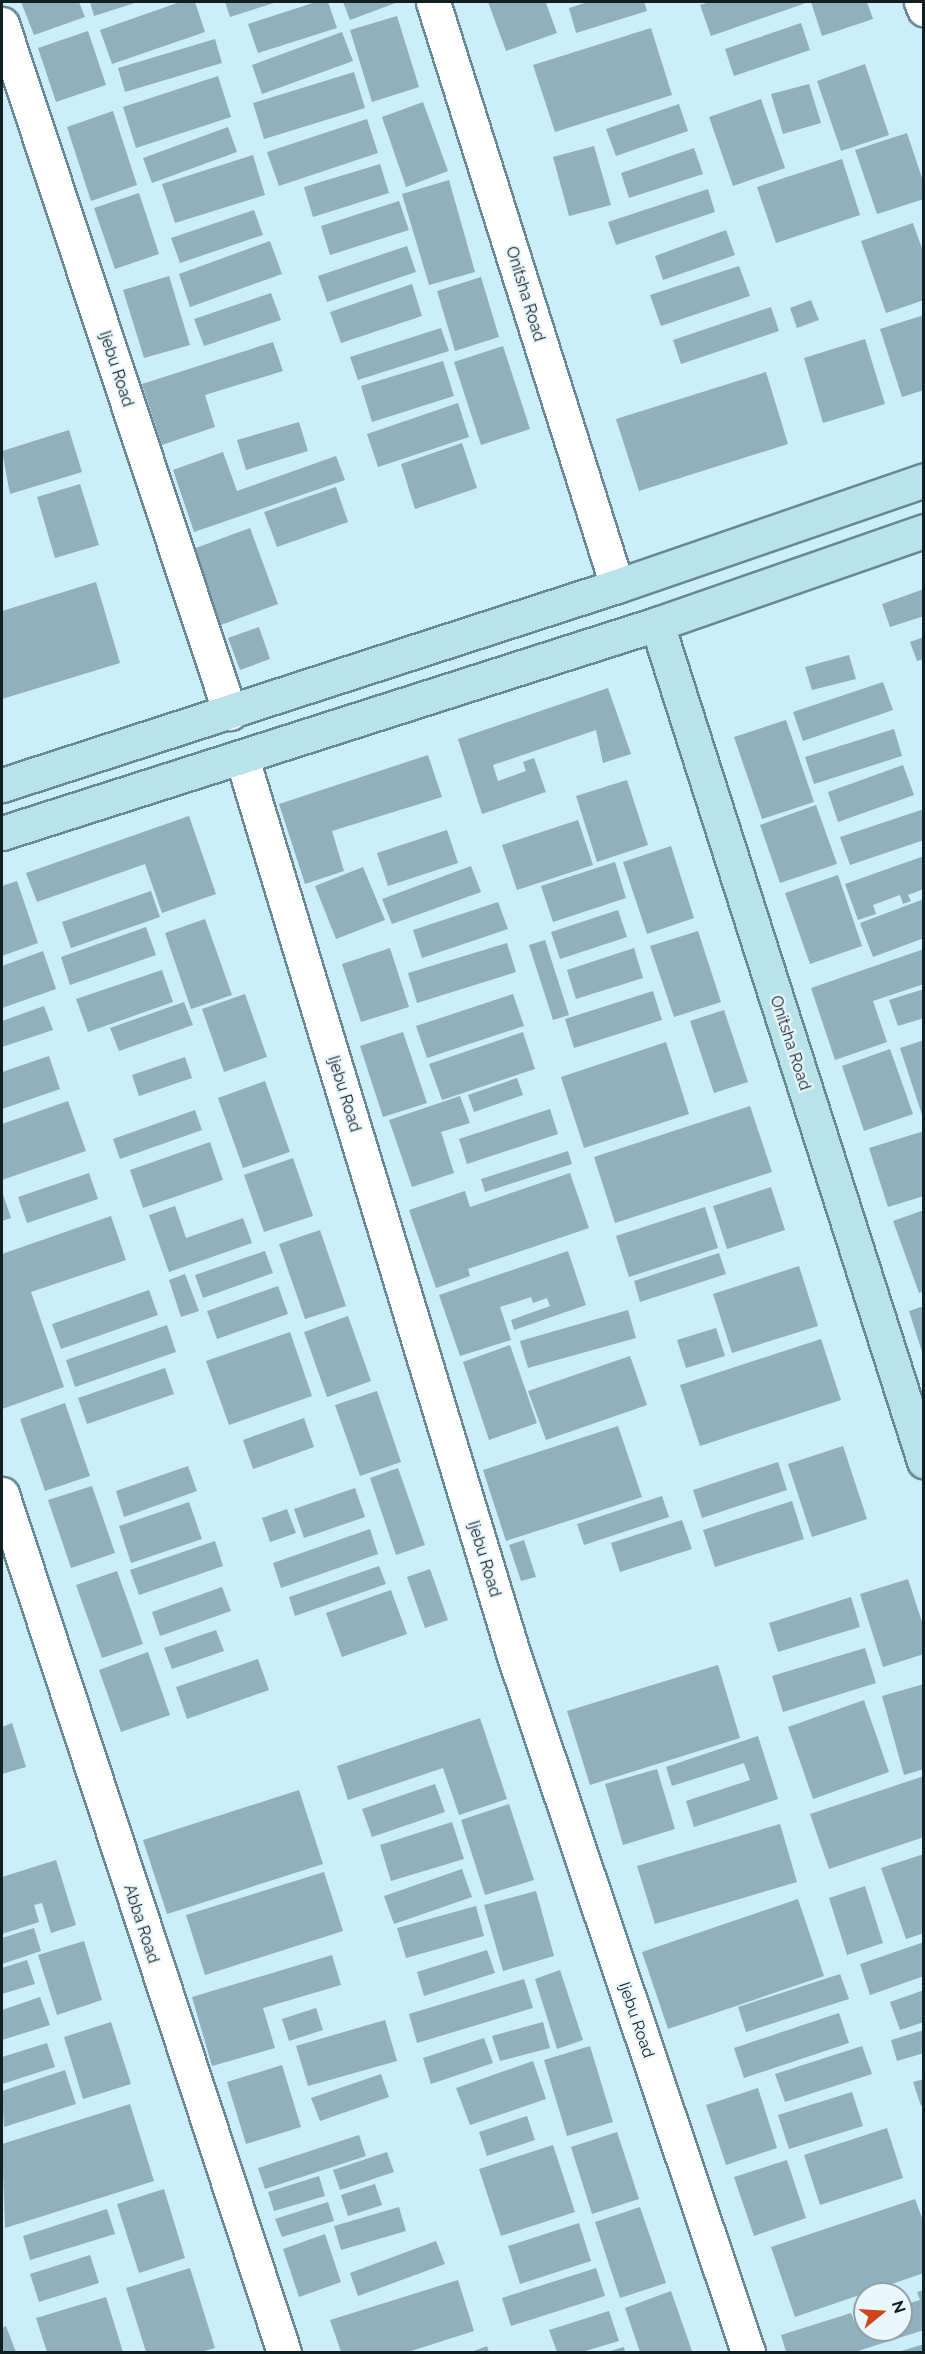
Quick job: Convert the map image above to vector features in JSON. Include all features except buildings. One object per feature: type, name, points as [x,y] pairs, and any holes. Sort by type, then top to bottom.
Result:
[{"type":"main road","points":[[2,785],[230,714],[617,586],[924,480]]},
{"type":"main road","points":[[2,833],[657,624],[924,531]]},
{"type":"main road","name":"Onitsha Road","points":[[657,624],[924,1461]]},
{"type":"street","name":"Onitsha Road","points":[[433,2],[617,586]]},
{"type":"street","points":[[921,2],[924,9]]},
{"type":"street","name":"Ijebu Road","points":[[2,24],[230,714]]},
{"type":"street","name":"Ijebu Road","points":[[242,758],[513,1653],[748,2352]]},
{"type":"street","name":"Abba Road","points":[[2,1494],[284,2352]]}]
